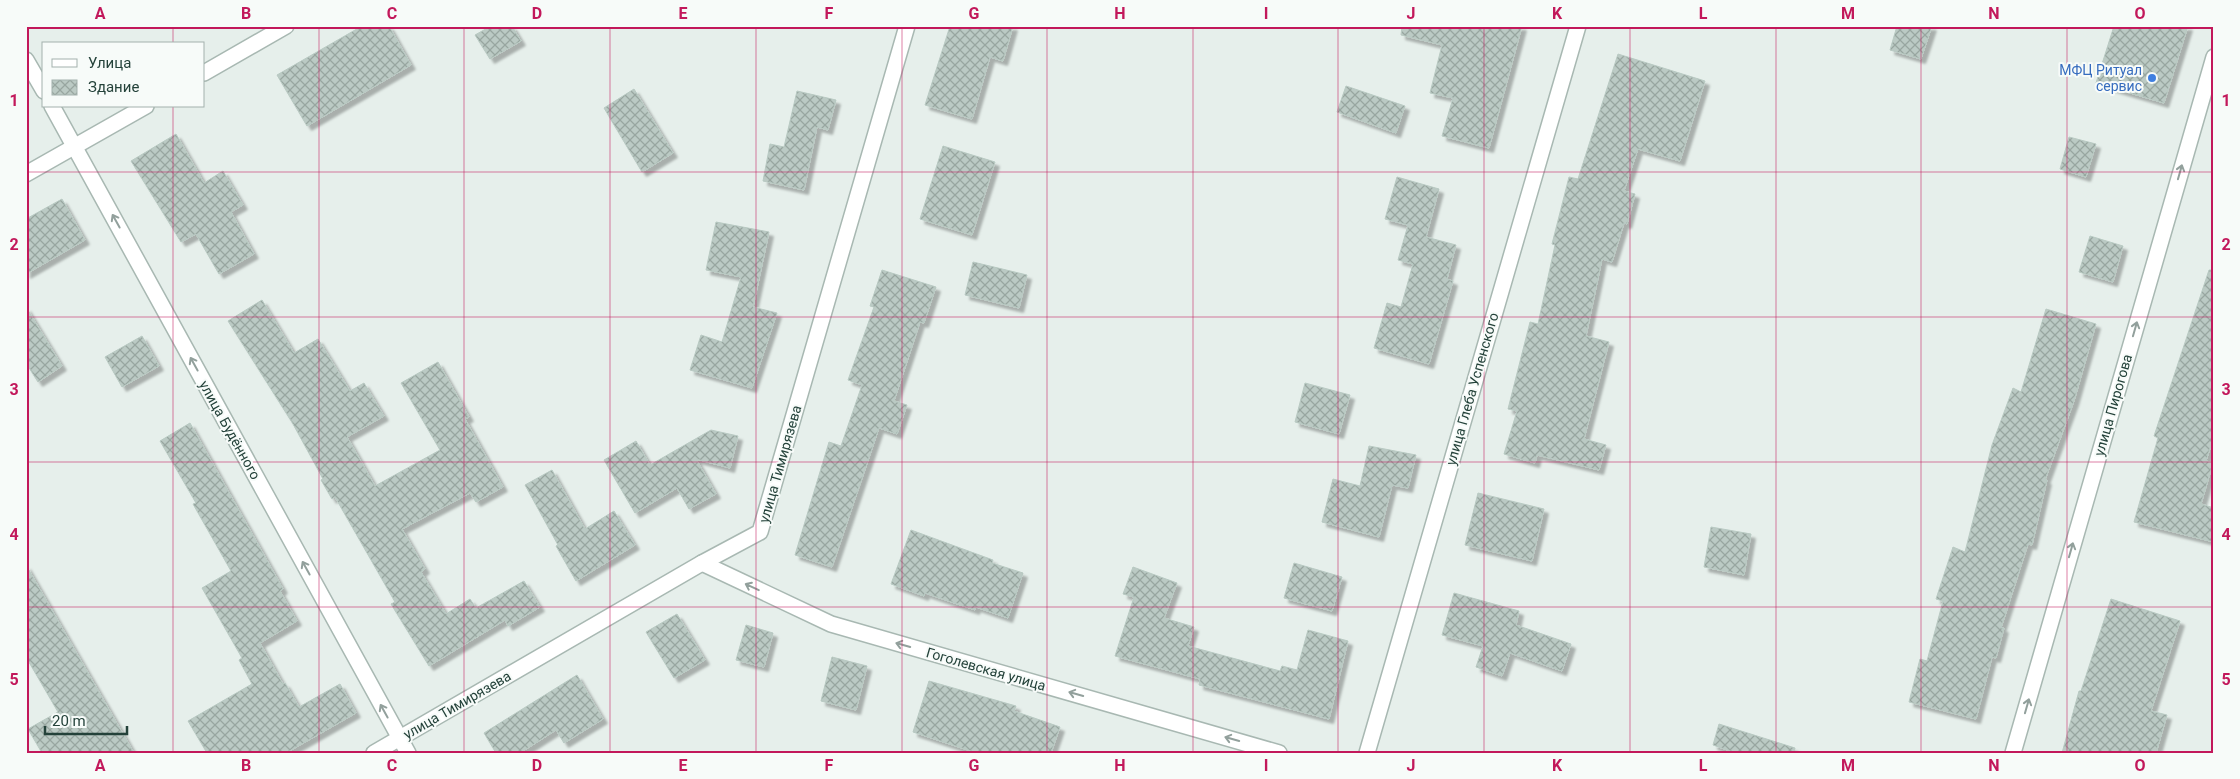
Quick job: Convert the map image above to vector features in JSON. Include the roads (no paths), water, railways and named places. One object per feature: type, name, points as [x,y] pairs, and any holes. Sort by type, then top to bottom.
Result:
[{"type":"street","points":[[205,72],[286,26]]},
{"type":"street","name":"улица Тимирязева","points":[[374,753],[702,563],[760,532],[907,26]]},
{"type":"street","name":"улица Глеба Успенского","points":[[1367,753],[1578,26]]},
{"type":"street","name":"улица Пирогова","points":[[2013,753],[2214,57]]},
{"type":"street","points":[[26,60],[42,88]]},
{"type":"street","name":"улица Будённого","points":[[53,108],[408,753]]},
{"type":"street","points":[[26,174],[142,108]]},
{"type":"street","name":"Гоголевская улица","points":[[702,563],[831,624],[1279,753]]},
{"type":"place","name":"МФЦ Ритуал cервис","points":[[2152,78]]}]
